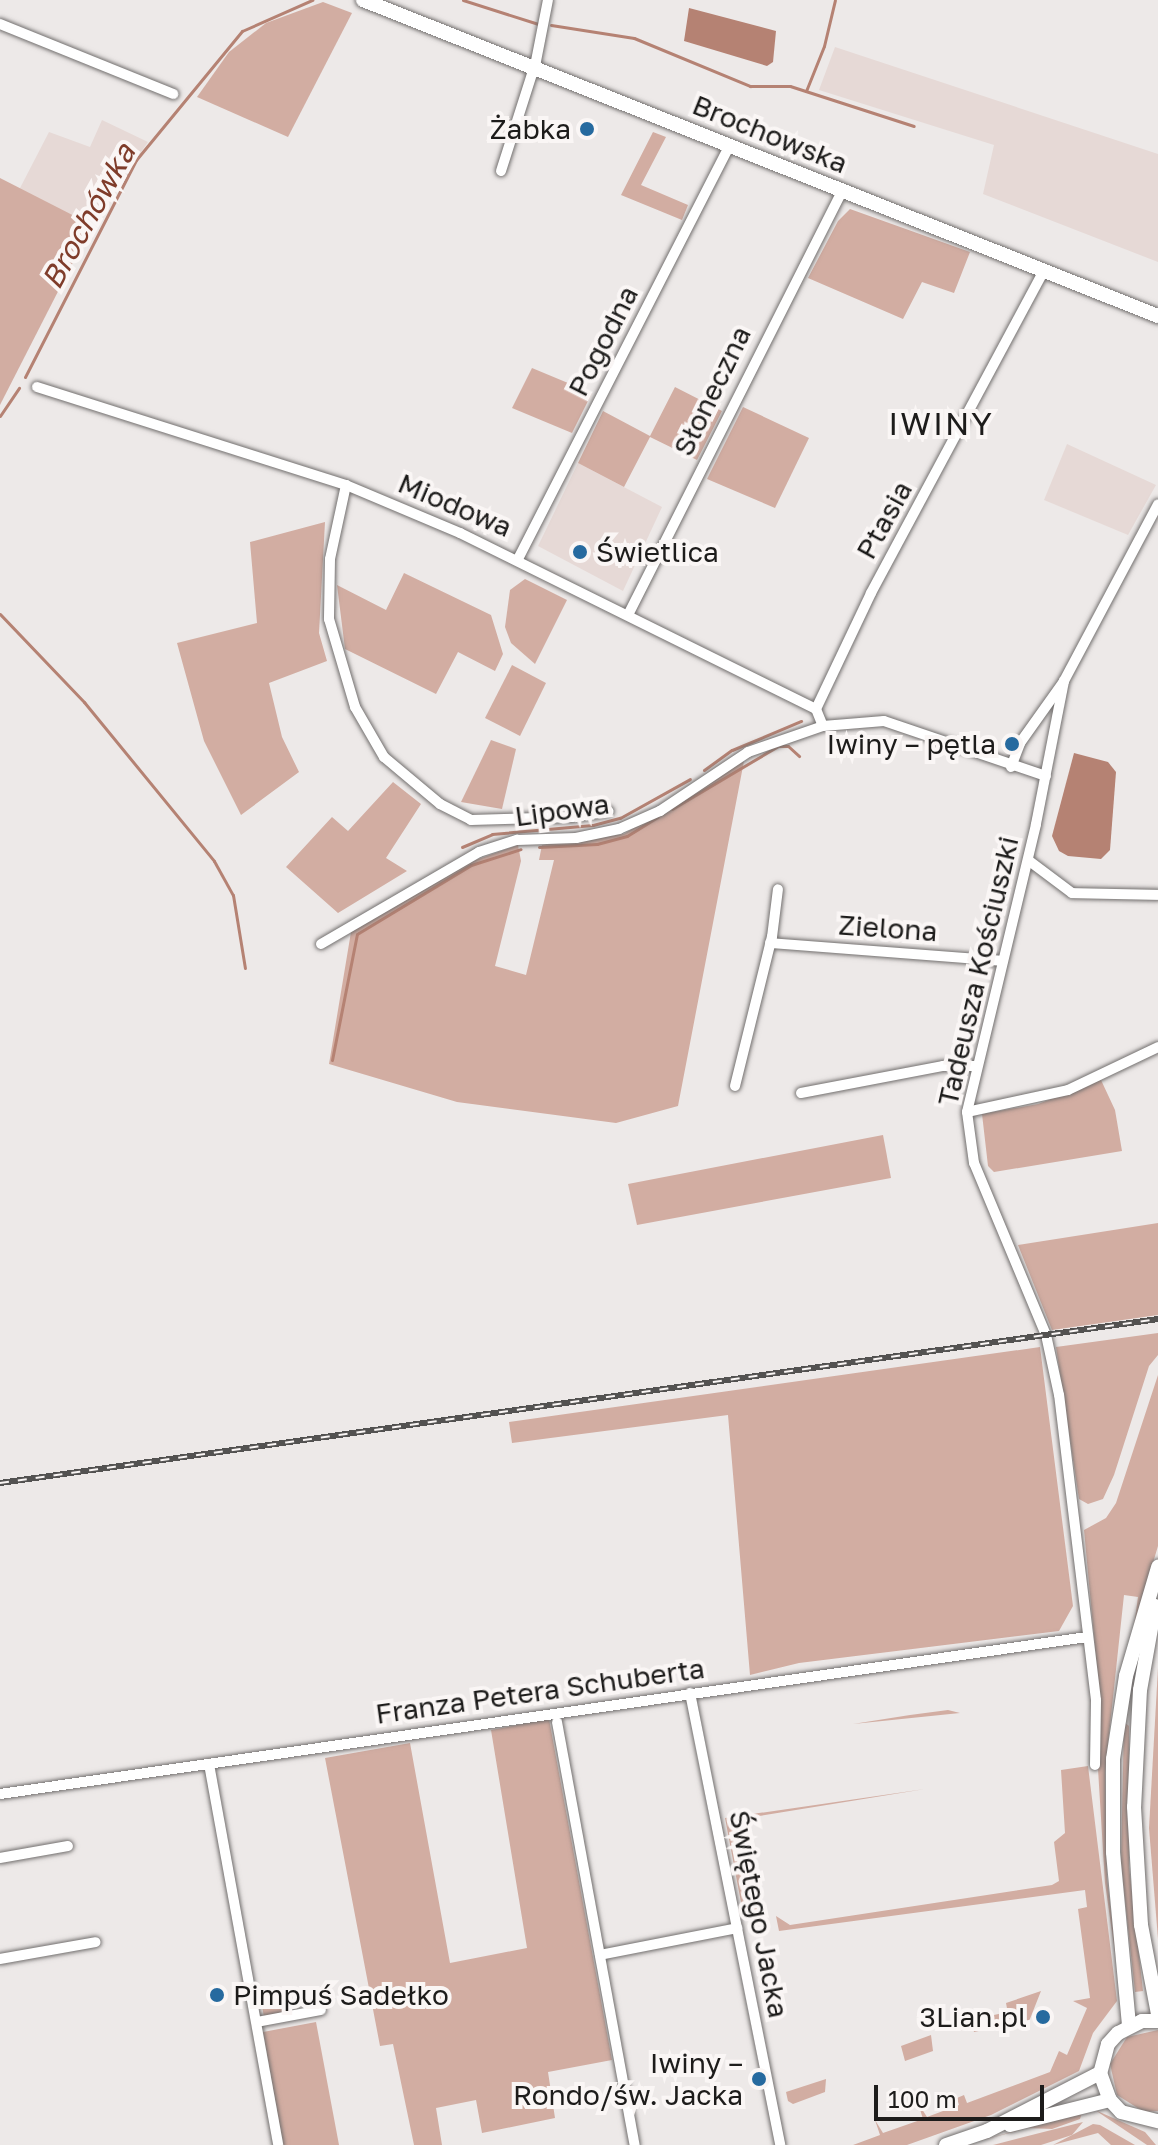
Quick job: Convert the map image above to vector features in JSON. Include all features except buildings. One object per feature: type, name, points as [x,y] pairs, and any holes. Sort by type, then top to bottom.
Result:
[{"type":"main road","name":"Brochowska","points":[[363,0],[1158,316]]},
{"type":"main road","points":[[1129,2025],[1113,1852],[1113,1759],[1126,1676],[1158,1567]]},
{"type":"main road","points":[[1158,1590],[1140,1690],[1134,1807],[1141,1925],[1158,2014]]},
{"type":"main road","points":[[1155,2125],[1121,2112],[1110,2100],[1100,2073],[1108,2044],[1129,2025],[1158,2021]]},
{"type":"main road","points":[[987,2131],[1100,2073]]},
{"type":"main road","points":[[946,2145],[987,2131],[1110,2100]]},
{"type":"street","points":[[501,171],[534,67],[548,0]]},
{"type":"street","points":[[0,24],[173,94]]},
{"type":"street","name":"Pogodna","points":[[518,559],[730,145]]},
{"type":"street","name":"Słoneczna","points":[[628,615],[842,191]]},
{"type":"street","name":"Ptasia","points":[[816,709],[871,593],[1044,271]]},
{"type":"street","name":"Miodowa","points":[[37,387],[346,485],[518,559],[816,709]]},
{"type":"street","points":[[346,485],[330,559],[329,619],[355,707],[384,757],[440,804],[471,820],[572,817],[609,811]]},
{"type":"street","name":"Tadeusza Kościuszki","points":[[1095,1765],[1096,1700],[1069,1457],[1046,1335],[974,1163],[967,1112],[975,1066],[1028,860],[1064,681],[1158,504]]},
{"type":"street","points":[[1011,767],[1020,743],[1064,681]]},
{"type":"street","points":[[816,709],[823,726],[884,721],[1011,767],[1046,776]]},
{"type":"street","name":"Lipowa","points":[[321,944],[479,852],[502,843],[576,838],[628,825],[660,811],[748,752],[823,726]]},
{"type":"street","points":[[1028,860],[1072,893],[1158,895]]},
{"type":"street","points":[[735,1086],[770,943],[778,889]]},
{"type":"street","name":"Zielona","points":[[770,943],[1002,961]]},
{"type":"street","points":[[967,1112],[1054,1095],[1158,1047]]},
{"type":"street","points":[[801,1093],[943,1066],[975,1066]]},
{"type":"street","name":"Franza Petera Schuberta","points":[[0,1794],[1087,1637]]},
{"type":"street","name":"Świętego Jacka","points":[[690,1693],[780,2145]]},
{"type":"street","points":[[557,1722],[635,2145]]},
{"type":"street","points":[[209,1764],[278,2145]]},
{"type":"street","points":[[0,1858],[68,1846]]},
{"type":"street","points":[[600,1955],[737,1928]]},
{"type":"street","points":[[0,1959],[96,1942]]},
{"type":"street","points":[[257,2022],[321,2010]]},
{"type":"shaded area","points":[[323,2],[352,13],[288,137],[197,97],[229,52],[266,23]]},
{"type":"shaded area","points":[[689,8],[776,31],[773,62],[767,66],[684,41]]},
{"type":"shaded area","points":[[835,47],[1158,154],[1158,262],[983,194],[994,145],[819,90]]},
{"type":"shaded area","points":[[102,120],[148,142],[123,178],[115,175],[92,225],[19,190],[49,132],[90,147]]},
{"type":"shaded area","points":[[653,132],[666,137],[641,185],[688,205],[682,220],[621,195]]},
{"type":"shaded area","points":[[0,178],[92,225],[0,405]]},
{"type":"shaded area","points":[[850,209],[970,252],[954,293],[922,282],[903,319],[808,278],[838,221]]},
{"type":"shaded area","points":[[532,368],[592,393],[572,433],[512,408]]},
{"type":"shaded area","points":[[675,387],[722,411],[697,460],[650,437],[624,487],[578,463],[603,411],[650,436]]},
{"type":"shaded area","points":[[743,407],[809,438],[775,508],[707,479]]},
{"type":"shaded area","points":[[1067,444],[1156,485],[1128,535],[1044,500]]},
{"type":"shaded area","points":[[578,463],[662,507],[623,591],[538,546]]},
{"type":"shaded area","points":[[325,522],[319,633],[327,661],[269,683],[282,737],[299,772],[241,815],[204,741],[177,643],[257,623],[250,542]]},
{"type":"shaded area","points":[[404,573],[491,615],[503,654],[495,671],[458,652],[436,694],[345,649],[337,585],[386,610]]},
{"type":"shaded area","points":[[525,579],[567,600],[535,664],[511,643],[505,627],[510,590]]},
{"type":"shaded area","points":[[512,665],[546,683],[520,736],[485,718]]},
{"type":"shaded area","points":[[491,740],[516,749],[502,809],[461,802]]},
{"type":"shaded area","points":[[1074,753],[1108,762],[1116,772],[1110,850],[1101,859],[1068,856],[1059,851],[1052,836]]},
{"type":"shaded area","points":[[744,761],[678,1106],[616,1123],[457,1102],[329,1064],[351,932],[462,865],[518,845],[521,861],[495,966],[526,975],[554,860],[539,860],[542,845],[624,834]]},
{"type":"shaded area","points":[[393,782],[421,804],[386,858],[407,871],[338,913],[286,867],[332,817],[348,831]]},
{"type":"shaded area","points":[[1101,1080],[1115,1110],[1122,1151],[994,1172],[988,1166],[982,1114],[1038,1104]]},
{"type":"shaded area","points":[[883,1135],[891,1178],[637,1225],[628,1184]]},
{"type":"shaded area","points":[[1158,1223],[1158,1315],[1052,1330],[1018,1245]]},
{"type":"shaded area","points":[[1158,1333],[1158,1355],[1149,1366],[1114,1475],[1103,1499],[1088,1504],[1079,1499],[1056,1347]]},
{"type":"shaded area","points":[[1040,1347],[1073,1606],[1059,1631],[799,1663],[750,1675],[728,1415],[512,1443],[509,1422]]},
{"type":"shaded area","points":[[1158,1375],[1158,1546],[1134,1626],[1138,1597],[1124,1595],[1105,1772],[1107,1879],[1121,1995],[1105,1883],[1098,1769],[1100,1701],[1084,1530],[1106,1518],[1116,1503]]},
{"type":"shaded area","points":[[1158,1668],[1158,1939],[1149,1828]]},
{"type":"shaded area","points":[[948,1710],[960,1713],[853,1724],[910,1715]]},
{"type":"shaded area","points":[[549,1719],[612,2060],[548,2072],[555,2118],[482,2133],[476,2100],[436,2108],[442,2145],[414,2145],[393,2044],[380,2046],[325,1758],[410,1743],[450,1963],[527,1948],[491,1730]]},
{"type":"shaded area","points":[[1124,1722],[1129,1726],[1129,1867],[1143,1991],[1135,1992],[1121,1863]]},
{"type":"shaded area","points":[[1088,1766],[1117,2001],[1093,2033],[1079,2071],[991,2115],[907,2145],[853,2145],[880,2135],[875,2120],[883,2133],[923,2119],[918,2103],[927,2117],[959,2105],[957,2098],[964,2095],[967,2103],[1050,2072],[1059,2051],[1067,2055],[1087,2008],[1073,2001],[1090,1998],[1078,1909],[1087,1907],[1085,1890],[779,1931],[776,1916],[790,1925],[1052,1885],[1059,1881],[1054,1842],[1065,1833],[1061,1770]]},
{"type":"shaded area","points":[[925,1789],[741,1819],[747,1897],[766,1909],[743,1913],[725,1818]]},
{"type":"shaded area","points":[[1041,1991],[1026,2029],[1022,2020],[1009,2019],[1006,2003]]},
{"type":"shaded area","points":[[270,1994],[288,2000],[291,2013],[264,2017],[260,1996]]},
{"type":"shaded area","points":[[1003,2013],[1002,2026],[974,2032],[971,2020]]},
{"type":"shaded area","points":[[316,2022],[339,2145],[283,2145],[263,2032]]},
{"type":"shaded area","points":[[1158,2030],[1158,2111],[1144,2112],[1117,2095],[1110,2064],[1127,2037]]},
{"type":"shaded area","points":[[931,2035],[933,2051],[905,2061],[901,2046]]},
{"type":"shaded area","points":[[826,2079],[825,2092],[793,2104],[788,2101],[786,2092]]},
{"type":"shaded area","points":[[1095,2110],[1145,2132],[1156,2145],[1147,2145]]},
{"type":"shaded area","points":[[1082,2113],[1080,2119],[1052,2129],[1028,2128],[964,2145]]},
{"type":"shaded area","points":[[1083,2122],[1072,2135],[1041,2145],[993,2145]]},
{"type":"shaded area","points":[[1093,2124],[1135,2145],[1111,2145],[1098,2133],[1053,2145]]},
{"type":"waterway","name":"Brochówka","points":[[25,377],[136,160],[242,31],[312,0]]},
{"type":"waterway","name":"Brochówka","points":[[463,0],[538,24]]},
{"type":"waterway","name":"Brochówka","points":[[806,91],[824,46],[835,0]]},
{"type":"waterway","name":"Brochówka","points":[[551,25],[634,38],[750,86],[790,86],[914,126]]},
{"type":"waterway","name":"Brochówka","points":[[0,416],[19,388]]},
{"type":"waterway","points":[[0,614],[84,702],[214,861],[233,895],[245,968]]},
{"type":"waterway","points":[[704,770],[732,750],[801,721]]},
{"type":"waterway","points":[[672,809],[778,746],[788,746],[799,756]]},
{"type":"waterway","points":[[462,847],[492,834],[593,825],[620,818],[690,779]]},
{"type":"waterway","points":[[539,847],[597,844],[627,836],[658,817]]},
{"type":"waterway","points":[[332,1060],[357,934],[471,865],[521,849]]},
{"type":"railway","points":[[0,1483],[1158,1319]]},
{"type":"place","name":"Żabka","points":[[587,129]]},
{"type":"place","name":"Świetlica","points":[[580,552]]},
{"type":"place","name":"Iwiny – pętla","points":[[1012,744]]},
{"type":"place","name":"Pimpuś Sadełko","points":[[217,1995]]},
{"type":"place","name":"3Lian.pl","points":[[1043,2017]]},
{"type":"place","name":"Iwiny – Rondo/św. Jacka","points":[[759,2079]]},
{"type":"district","name":"IWINY","points":[[941,423]]}]
